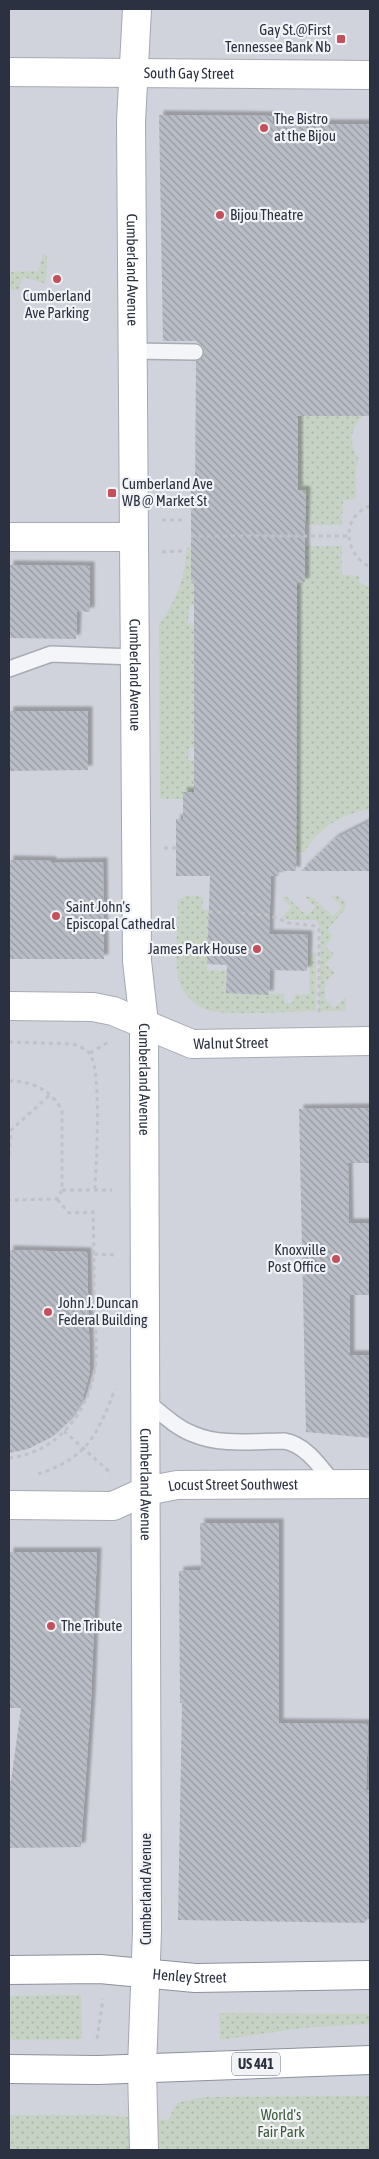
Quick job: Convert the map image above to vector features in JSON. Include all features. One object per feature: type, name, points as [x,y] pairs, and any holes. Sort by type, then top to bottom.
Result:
[{"type":"main road","name":"Cumberland Avenue","points":[[137,9],[131,121],[137,961],[144,1023],[147,1931],[142,2068],[144,2150]]},
{"type":"main road","name":"South Gay Street","points":[[9,72],[370,75]]},
{"type":"main road","points":[[9,537],[134,537]]},
{"type":"main road","name":"Walnut Street","points":[[9,1006],[93,1007],[113,1011],[192,1044],[370,1041]]},
{"type":"main road","name":"Locust Street Southwest","points":[[9,1505],[113,1506],[146,1491],[176,1485],[370,1484]]},
{"type":"main road","name":"Henley Street","points":[[9,1970],[100,1969],[195,1978],[370,1974]]},
{"type":"main road","name":"US 441","points":[[9,2069],[142,2068],[370,2060]]},
{"type":"lane","points":[[132,351],[195,352]]},
{"type":"lane","points":[[9,669],[51,654],[135,657]]},
{"type":"lane","points":[[146,1401],[182,1429],[201,1437],[216,1440],[284,1441],[293,1444],[305,1451],[335,1484]]},
{"type":"path","points":[[370,506],[358,513],[352,522],[349,536],[349,542],[356,557],[370,566]]},
{"type":"path","points":[[156,520],[183,520]]},
{"type":"path","points":[[191,536],[349,536]]},
{"type":"path","points":[[156,551],[182,552]]},
{"type":"path","points":[[161,848],[176,848]]},
{"type":"path","points":[[209,912],[270,915],[289,923],[316,926],[318,930],[319,1015]]},
{"type":"path","points":[[90,1053],[114,1039]]},
{"type":"path","points":[[9,1042],[73,1044],[90,1053],[97,1078],[95,1190]]},
{"type":"path","points":[[9,1081],[38,1087],[51,1094],[62,1111],[62,1190],[57,1199]]},
{"type":"path","points":[[9,1156],[10,1129],[51,1094]]},
{"type":"path","points":[[62,1190],[112,1190]]},
{"type":"path","points":[[9,1200],[57,1199],[70,1212],[93,1212],[95,1367],[88,1398],[74,1420],[64,1431],[38,1451],[9,1458]]},
{"type":"path","points":[[94,1254],[115,1255]]},
{"type":"path","points":[[32,1476],[54,1469],[71,1460],[89,1444],[101,1425],[116,1386]]},
{"type":"path","points":[[64,1431],[114,1476]]},
{"type":"path","points":[[97,2039],[103,1999]]},
{"type":"shaded area","points":[[9,9],[370,9],[370,2150],[9,2150]]},
{"type":"green space","points":[[43,254],[47,256],[46,281],[44,283],[23,277],[19,290],[9,290],[9,275],[11,272],[38,271]]},
{"type":"green space","points":[[298,416],[363,416],[355,426],[352,437],[353,448],[359,460],[356,466],[356,499],[343,500],[342,525],[305,525],[306,491],[298,491]]},
{"type":"green space","points":[[305,546],[342,546],[342,575],[359,576],[359,582],[370,588],[370,809],[350,814],[332,823],[310,843],[305,852],[296,852],[297,583],[305,582]]},
{"type":"green space","points":[[187,548],[191,548],[191,580],[194,581],[194,605],[189,606],[188,624],[194,625],[194,748],[189,748],[188,760],[194,761],[194,792],[183,792],[183,799],[160,799],[159,624],[171,606],[179,588]]},
{"type":"green space","points":[[185,896],[199,896],[203,899],[202,909],[209,910],[207,970],[227,971],[226,993],[285,994],[284,1001],[287,1004],[293,1002],[296,993],[300,995],[309,994],[310,954],[316,953],[316,1011],[226,1013],[204,1009],[192,1001],[180,985],[177,964],[178,900]]},
{"type":"green space","points":[[286,896],[307,916],[315,907],[305,896],[313,898],[333,916],[342,907],[330,896],[338,896],[346,902],[346,908],[327,930],[333,936],[325,946],[334,954],[326,964],[335,973],[325,982],[325,999],[334,1008],[346,997],[346,1011],[319,1011],[321,930],[316,920],[286,920],[282,917],[291,907],[282,898]]},
{"type":"green space","points":[[81,1995],[82,2039],[9,2040],[9,1996]]},
{"type":"green space","points":[[219,2013],[370,2014],[370,2024],[302,2028],[220,2040]]},
{"type":"green space","name":"World's Fair Park","points":[[370,2096],[370,2150],[9,2150],[9,2115],[101,2115],[168,2120],[177,2103],[204,2097]]},
{"type":"building","points":[[159,115],[272,116],[273,124],[370,124],[370,416],[298,416],[298,490],[306,491],[305,582],[297,583],[296,871],[279,871],[279,876],[271,876],[269,934],[308,935],[307,971],[270,970],[269,995],[226,993],[227,965],[207,964],[210,876],[176,876],[176,819],[183,819],[183,792],[194,792],[194,581],[191,580],[191,491],[195,491],[196,361],[203,357],[204,352],[203,347],[196,341],[163,341]]},
{"type":"building","points":[[9,565],[90,566],[90,612],[77,611],[76,639],[9,638]]},
{"type":"building","points":[[9,711],[88,711],[88,770],[9,771]]},
{"type":"building","points":[[370,821],[370,871],[301,871],[334,839]]},
{"type":"building","name":"Saint John's Episcopal Cathedral","points":[[9,860],[52,861],[52,863],[103,862],[104,959],[9,959]]},
{"type":"building","name":"Knoxville Post Office","points":[[370,1108],[370,1163],[348,1163],[349,1223],[370,1223],[370,1295],[350,1295],[350,1355],[370,1355],[370,1438],[306,1432],[299,1109]]},
{"type":"building","name":"John J. Duncan Federal Building","points":[[9,1250],[87,1252],[90,1372],[82,1401],[68,1422],[52,1437],[28,1449],[9,1453]]},
{"type":"building","points":[[200,1523],[279,1523],[279,1723],[368,1724],[366,1790],[370,1790],[370,1912],[365,1923],[178,1920],[182,1703],[180,1703],[179,1571],[201,1570]]},
{"type":"building","name":"The Tribute","points":[[9,1552],[97,1552],[91,1699],[81,1847],[9,1848],[9,1782],[11,1781],[21,1708],[9,1708]]},
{"type":"place","name":"Gay St.@First Tennessee Bank Nb","points":[[341,39]]},
{"type":"place","name":"The Bistro at the Bijou","points":[[264,128]]},
{"type":"place","name":"Bijou Theatre","points":[[220,215]]},
{"type":"place","name":"Cumberland Ave Parking","points":[[57,279]]},
{"type":"place","name":"Cumberland Ave WB @ Market St","points":[[112,493]]},
{"type":"place","name":"Saint John's Episcopal Cathedral","points":[[56,916]]},
{"type":"place","name":"James Park House","points":[[257,949]]},
{"type":"place","name":"Knoxville Post Office","points":[[336,1259]]},
{"type":"place","name":"John J. Duncan Federal Building","points":[[48,1312]]},
{"type":"place","name":"The Tribute","points":[[51,1626]]}]
